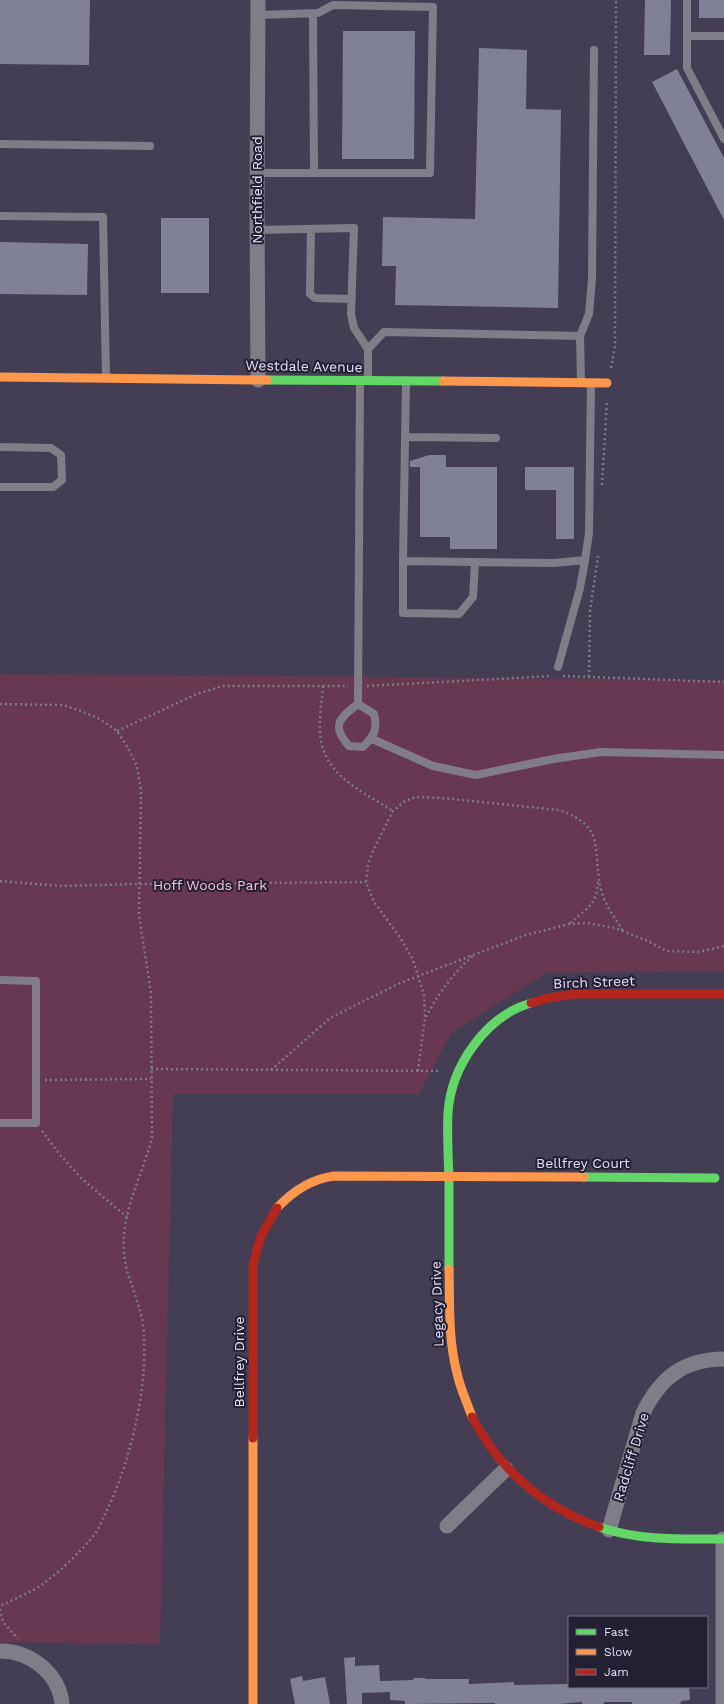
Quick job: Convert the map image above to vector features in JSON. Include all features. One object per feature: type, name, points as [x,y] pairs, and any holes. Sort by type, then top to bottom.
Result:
[{"type":"street","name":"Northfield Road","points":[[258,0],[258,380]]},
{"type":"street","name":"Westdale Avenue","points":[[0,377],[607,384]]},
{"type":"street","name":"Birch Street","points":[[450,1176],[448,1112],[451,1092],[458,1071],[467,1053],[482,1034],[513,1010],[533,1001],[555,995],[724,994]]},
{"type":"street","name":"Bellfrey Drive","points":[[253,1704],[253,1264],[259,1238],[274,1212],[283,1201],[296,1190],[325,1178],[350,1176],[450,1176]]},
{"type":"street","name":"Bellfrey Court","points":[[450,1176],[715,1178]]},
{"type":"street","name":"Legacy Drive","points":[[450,1176],[450,1332],[453,1359],[461,1389],[470,1410],[506,1469],[522,1484],[561,1512],[583,1522],[609,1530],[646,1538],[723,1539]]},
{"type":"street","name":"Radcliff Drive","points":[[609,1530],[643,1413],[651,1396],[674,1373],[702,1361],[724,1359]]},
{"type":"street","points":[[447,1526],[506,1469]]},
{"type":"street","points":[[723,1539],[723,1704]]},
{"type":"street","points":[[0,1651],[23,1654],[36,1661],[48,1672],[56,1684],[62,1704]]},
{"type":"lane","points":[[687,0],[688,68],[724,139]]},
{"type":"lane","points":[[257,172],[430,173],[433,7],[333,5],[313,14],[258,15]]},
{"type":"lane","points":[[313,14],[314,173]]},
{"type":"lane","points":[[687,36],[724,36]]},
{"type":"lane","points":[[581,383],[580,336],[589,314],[592,279],[594,50]]},
{"type":"lane","points":[[0,144],[150,146]]},
{"type":"lane","points":[[0,216],[103,217],[106,378]]},
{"type":"lane","points":[[257,230],[354,228],[351,314],[354,328],[368,349]]},
{"type":"lane","points":[[312,229],[310,294],[315,298],[352,299]]},
{"type":"lane","points":[[358,704],[364,381],[368,349],[384,332],[580,336]]},
{"type":"lane","points":[[406,382],[403,612],[459,614],[473,597],[475,562]]},
{"type":"lane","points":[[558,667],[580,588],[589,533],[591,383]]},
{"type":"lane","points":[[405,437],[496,438]]},
{"type":"lane","points":[[0,447],[51,448],[61,455],[62,480],[53,487],[0,487]]},
{"type":"lane","points":[[403,561],[554,563],[585,560]]},
{"type":"lane","points":[[358,704],[374,714],[377,725],[372,739],[363,747],[349,746],[340,736],[339,725],[345,714],[358,704]]},
{"type":"lane","points":[[372,739],[433,766],[476,775],[553,759],[601,752],[724,755]]},
{"type":"lane","points":[[0,980],[36,981],[36,1123],[0,1123]]},
{"type":"path","points":[[602,492],[607,384],[615,346],[616,0]]},
{"type":"path","points":[[589,677],[590,611],[598,554]]},
{"type":"path","points":[[117,731],[197,694],[223,686],[358,686],[556,675],[724,682]]},
{"type":"path","points":[[323,686],[320,733],[327,761],[342,779],[393,811]]},
{"type":"path","points":[[0,704],[63,705],[81,711],[98,718],[117,731],[128,748],[137,766],[141,791],[139,915],[151,993],[152,1138],[148,1154],[134,1188],[127,1217],[124,1252],[129,1281],[139,1305],[144,1339],[143,1382],[135,1423],[113,1500],[94,1536],[71,1560],[43,1584],[0,1608],[3,1622],[17,1638],[23,1654]]},
{"type":"path","points":[[418,1071],[425,1018],[424,996],[413,960],[401,939],[374,902],[366,882],[368,865],[373,851],[393,811],[405,801],[416,797],[442,798],[560,810],[576,816],[595,836],[598,879],[597,895],[588,908],[569,924]]},
{"type":"path","points":[[598,879],[602,895],[623,931]]},
{"type":"path","points":[[0,881],[61,886],[366,882]]},
{"type":"path","points":[[271,1070],[330,1018],[418,975],[526,935],[569,924],[587,923],[615,928],[648,941],[666,951],[698,952],[724,946]]},
{"type":"path","points":[[425,1018],[434,1000],[451,978],[477,953]]},
{"type":"path","points":[[151,1069],[458,1071]]},
{"type":"path","points":[[36,1080],[151,1079]]},
{"type":"path","points":[[36,1123],[60,1155],[82,1179],[127,1217]]},
{"type":"green space","name":"Hoff Woods Park","points":[[0,674],[724,680],[724,971],[547,973],[452,1032],[419,1094],[173,1094],[160,1644],[0,1642]]},
{"type":"building","points":[[0,0],[90,0],[89,65],[0,64]]},
{"type":"building","points":[[645,0],[671,0],[670,55],[644,55]]},
{"type":"building","points":[[699,0],[724,0],[724,18],[699,18]]},
{"type":"building","points":[[343,31],[415,31],[414,159],[342,159]]},
{"type":"building","points":[[479,48],[527,50],[526,109],[561,110],[558,308],[395,305],[396,266],[382,266],[383,217],[475,219]]},
{"type":"building","points":[[677,69],[724,158],[724,220],[652,82]]},
{"type":"building","points":[[161,218],[209,218],[209,293],[161,293]]},
{"type":"building","points":[[0,242],[88,244],[87,295],[0,294]]},
{"type":"building","points":[[429,455],[446,455],[446,467],[497,467],[497,549],[450,549],[450,537],[420,537],[420,467],[410,467],[410,461]]},
{"type":"building","points":[[525,467],[574,467],[574,539],[556,539],[556,490],[525,490]]},
{"type":"building","points":[[355,1657],[355,1666],[379,1665],[380,1681],[414,1680],[413,1678],[425,1678],[469,1679],[469,1684],[514,1682],[514,1685],[568,1684],[568,1688],[689,1688],[690,1700],[681,1701],[681,1703],[678,1704],[632,1704],[632,1702],[604,1702],[604,1704],[582,1704],[582,1702],[559,1704],[405,1704],[405,1701],[390,1700],[390,1692],[362,1693],[362,1704],[347,1704],[344,1658]]},
{"type":"building","points":[[302,1676],[303,1681],[325,1677],[330,1704],[295,1704],[290,1679]]},
{"type":"traffic: fast","points":[[267,380],[443,381]]},
{"type":"traffic: fast","points":[[449,1269],[448,1113],[456,1078],[474,1045],[486,1031],[499,1019],[531,1003]]},
{"type":"traffic: fast","points":[[584,1177],[715,1178]]},
{"type":"traffic: fast","points":[[599,1527],[614,1532],[645,1537],[676,1539],[724,1539]]},
{"type":"traffic: slow","points":[[0,377],[267,380]]},
{"type":"traffic: slow","points":[[443,381],[607,383]]},
{"type":"traffic: slow","points":[[277,1208],[289,1196],[310,1183],[334,1176],[584,1177]]},
{"type":"traffic: slow","points":[[449,1269],[450,1321],[454,1360],[458,1379],[472,1417]]},
{"type":"traffic: slow","points":[[253,1438],[253,1704]]},
{"type":"traffic: jam","points":[[531,1003],[548,998],[574,994],[724,994]]},
{"type":"traffic: jam","points":[[253,1438],[253,1264],[261,1236],[277,1208]]},
{"type":"traffic: jam","points":[[472,1417],[483,1436],[496,1453],[510,1470],[525,1484],[542,1498],[560,1509],[599,1527]]}]
